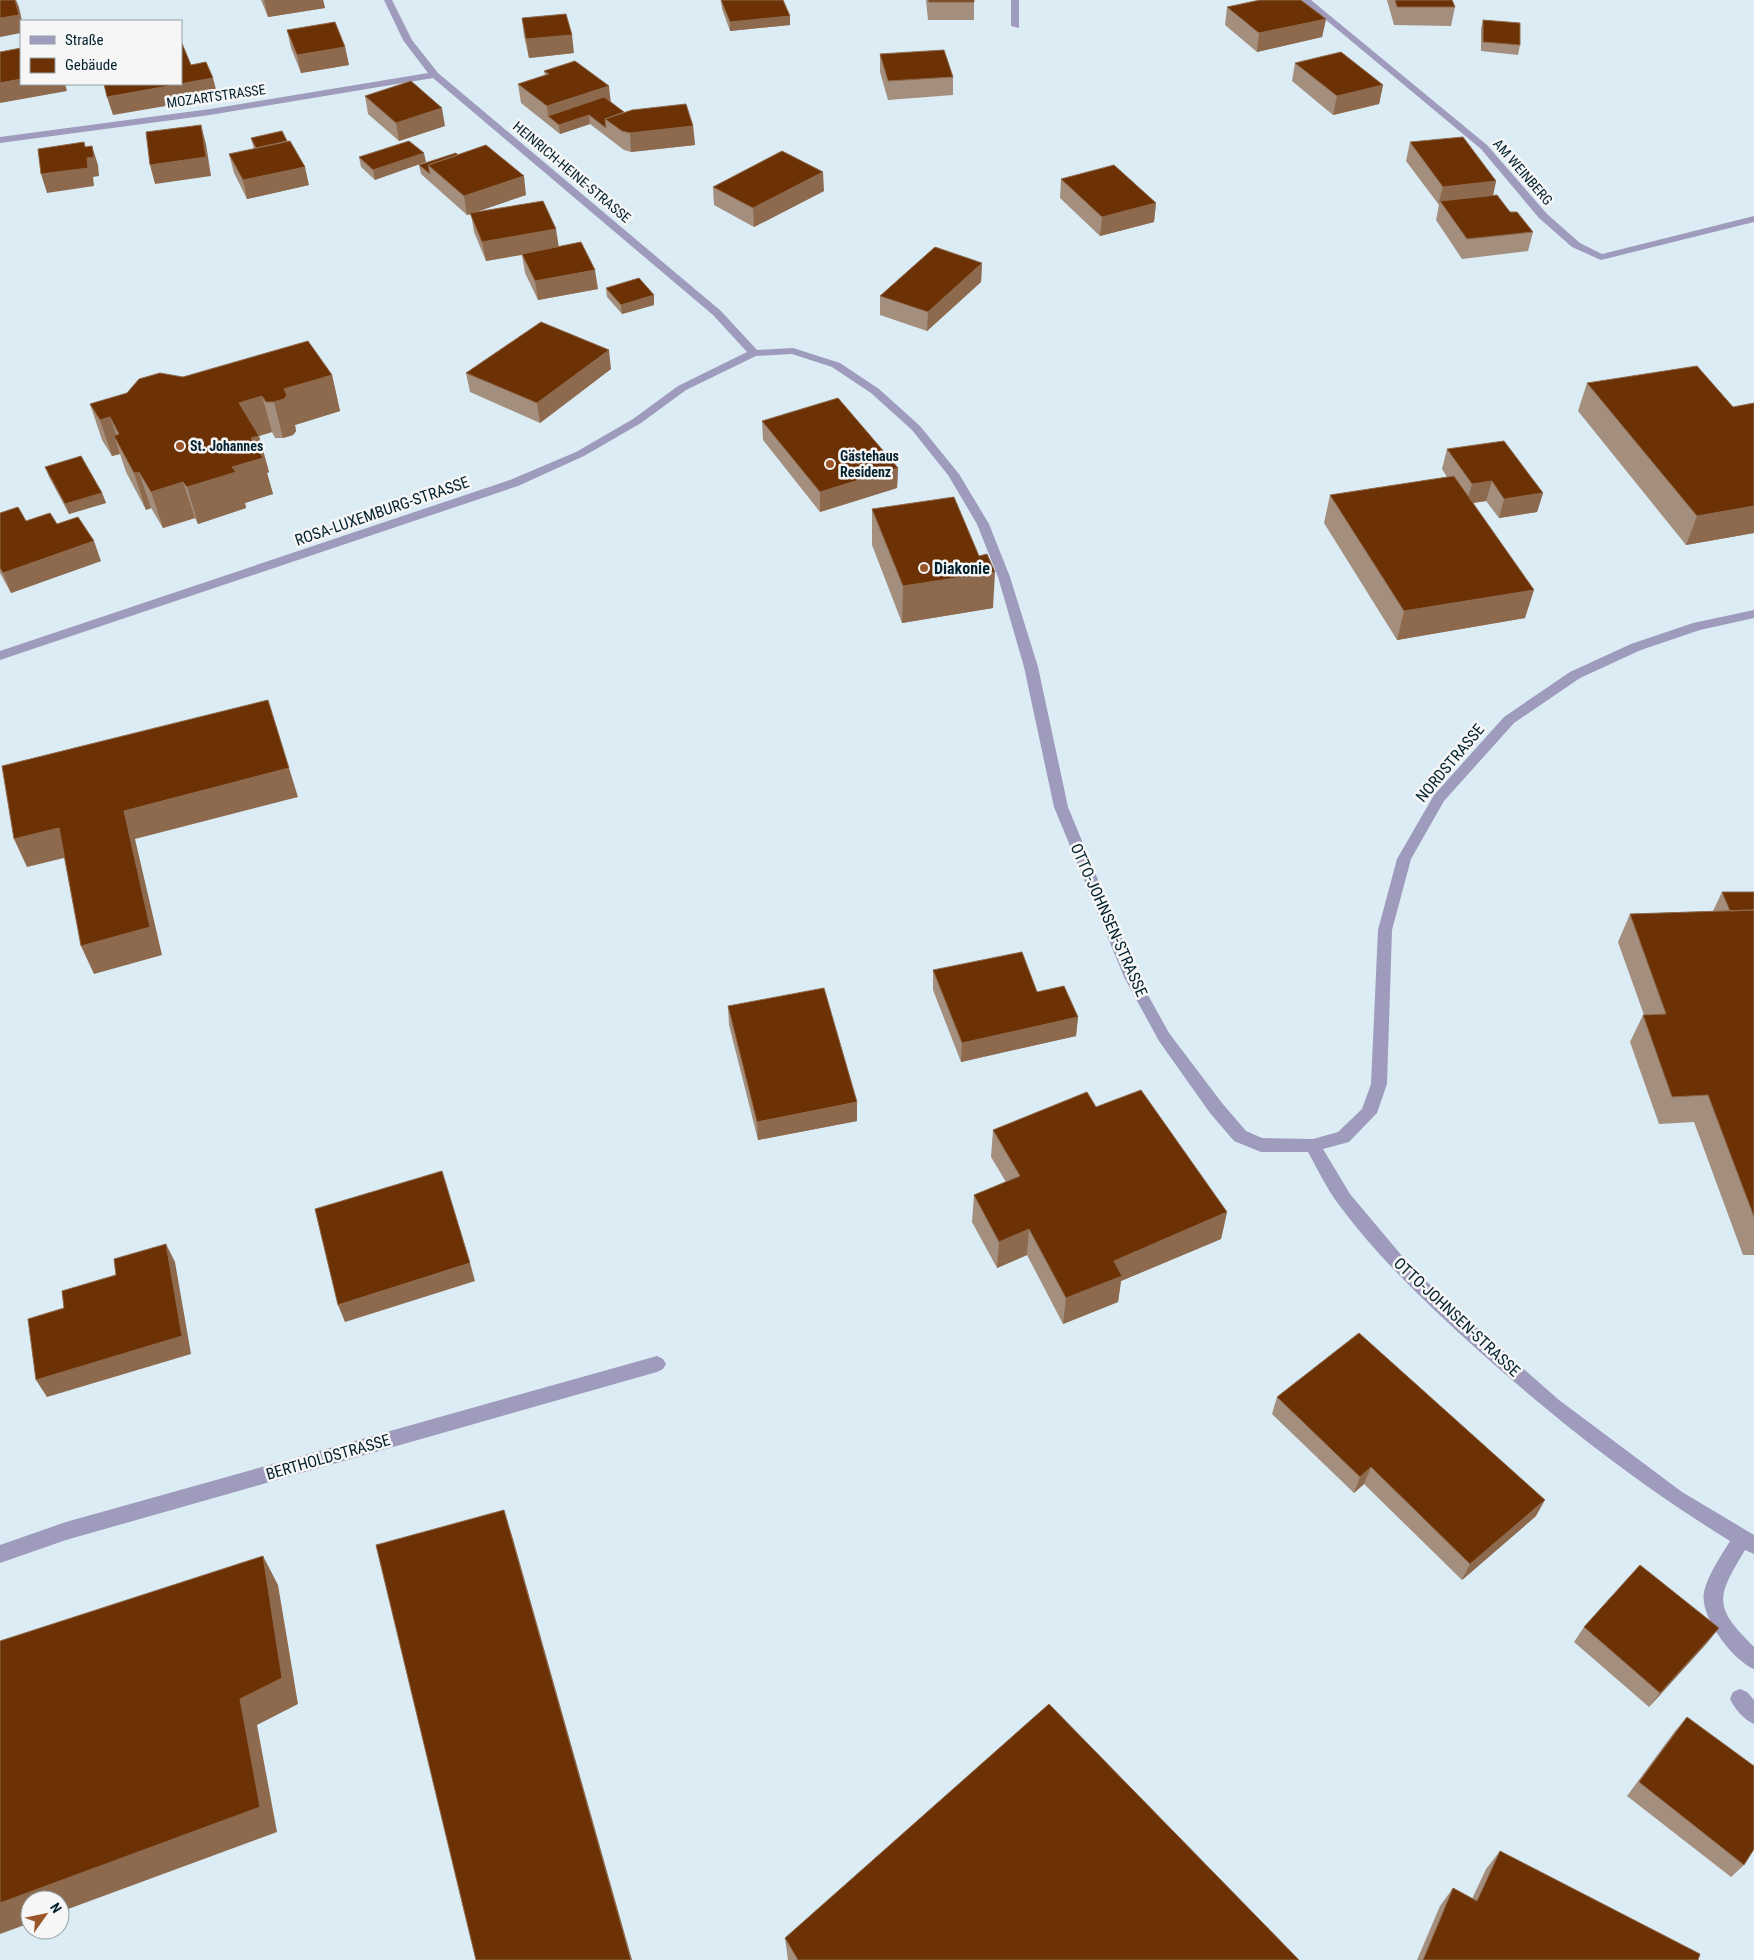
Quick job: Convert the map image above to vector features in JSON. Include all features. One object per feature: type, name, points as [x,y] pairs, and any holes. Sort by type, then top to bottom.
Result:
[{"type":"street","name":"HEINRICH-HEINE-STRASSE","points":[[388,0],[396,20],[420,60],[435,76],[717,314],[754,353]]},
{"type":"street","points":[[1015,0],[1016,26]]},
{"type":"street","name":"AM WEINBERG","points":[[1306,0],[1444,116],[1484,146],[1543,216],[1576,246],[1601,257],[1754,219]]},
{"type":"street","name":"MOZARTSTRASSE","points":[[0,140],[210,112],[435,76]]},
{"type":"street","name":"OTTO-JOHNSEN-STRASSE","points":[[754,353],[793,351],[836,365],[875,391],[916,428],[953,474],[983,524],[1004,577],[1031,667],[1061,807],[1131,977],[1164,1037],[1216,1108],[1240,1136],[1261,1145],[1313,1146],[1344,1200],[1407,1274],[1460,1323],[1553,1406],[1676,1498],[1748,1542]]},
{"type":"street","name":"ROSA-LUXEMBURG-STRASSE","points":[[0,656],[514,483],[580,454],[637,421],[682,388],[726,364],[754,353]]},
{"type":"street","name":"NORDSTRASSE","points":[[1313,1146],[1342,1137],[1369,1114],[1379,1084],[1385,930],[1404,859],[1439,798],[1509,720],[1575,675],[1636,648],[1698,626],[1754,614]]},
{"type":"street","name":"BERTHOLDSTRASSE","points":[[0,1554],[76,1528],[657,1364]]},
{"type":"street","points":[[1748,1542],[1713,1594],[1714,1609],[1728,1634],[1754,1660]]},
{"type":"street","points":[[1740,1699],[1754,1714]]},
{"type":"building","points":[[0,0],[15,0],[19,15],[0,18]]},
{"type":"building","points":[[721,0],[783,0],[790,16],[730,22]]},
{"type":"building","points":[[928,0],[974,0],[974,2],[929,2]]},
{"type":"building","points":[[1260,0],[1301,0],[1326,19],[1259,33],[1227,7]]},
{"type":"building","points":[[1395,0],[1452,0],[1455,7],[1397,7]]},
{"type":"building","points":[[566,14],[572,35],[526,39],[522,18]]},
{"type":"building","points":[[1483,20],[1520,23],[1520,45],[1483,42]]},
{"type":"building","points":[[335,22],[345,47],[297,55],[287,30]]},
{"type":"building","points":[[182,43],[191,65],[206,62],[213,78],[182,84]]},
{"type":"building","points":[[20,48],[20,79],[0,83],[0,52]]},
{"type":"building","points":[[944,50],[953,77],[888,81],[880,54]]},
{"type":"building","points":[[1341,52],[1383,85],[1337,96],[1295,63]]},
{"type":"building","points":[[575,61],[609,86],[547,106],[518,84],[549,74],[544,71]]},
{"type":"building","points":[[411,81],[442,108],[396,123],[365,96]]},
{"type":"building","points":[[104,85],[174,85],[107,97]]},
{"type":"building","points":[[604,97],[624,112],[605,119],[606,128],[589,115],[559,125],[548,116]]},
{"type":"building","points":[[686,104],[693,126],[630,133],[622,131],[605,119],[632,110]]},
{"type":"building","points":[[201,125],[206,157],[150,165],[146,132]]},
{"type":"building","points":[[282,131],[287,141],[256,148],[251,138]]},
{"type":"building","points":[[1463,137],[1496,181],[1443,187],[1410,142]]},
{"type":"building","points":[[290,141],[305,167],[243,180],[229,154]]},
{"type":"building","points":[[409,141],[424,153],[373,170],[359,157]]},
{"type":"building","points":[[84,142],[85,147],[92,146],[94,157],[87,158],[88,168],[41,174],[38,149]]},
{"type":"building","points":[[486,145],[524,176],[464,196],[428,165]]},
{"type":"building","points":[[782,151],[823,172],[753,208],[713,187]]},
{"type":"building","points":[[456,153],[458,155],[428,165],[430,174],[419,165]]},
{"type":"building","points":[[1114,165],[1156,203],[1102,217],[1061,179]]},
{"type":"building","points":[[1497,195],[1510,212],[1517,212],[1533,232],[1467,239],[1440,201]]},
{"type":"building","points":[[543,201],[556,229],[482,242],[470,213]]},
{"type":"building","points":[[581,242],[595,270],[535,281],[522,254]]},
{"type":"building","points":[[935,247],[982,263],[928,312],[880,296]]},
{"type":"building","points":[[639,278],[654,295],[621,305],[606,288]]},
{"type":"building","points":[[541,322],[609,350],[537,403],[466,373]]},
{"type":"building","points":[[308,341],[332,375],[284,389],[287,395],[284,399],[266,402],[262,396],[239,403],[259,436],[251,438],[263,458],[232,467],[236,472],[187,487],[183,482],[151,492],[139,472],[134,473],[114,436],[119,434],[110,417],[100,420],[90,404],[127,393],[139,379],[160,373],[183,377]]},
{"type":"building","points":[[1697,366],[1733,407],[1754,403],[1754,506],[1697,516],[1587,383]]},
{"type":"building","name":"Gästehaus Residenz","points":[[838,398],[898,468],[820,492],[762,421]]},
{"type":"building","points":[[1504,441],[1543,493],[1504,499],[1492,481],[1472,484],[1447,449]]},
{"type":"building","points":[[81,456],[102,493],[65,504],[45,467]]},
{"type":"building","points":[[1454,476],[1534,590],[1404,611],[1330,495]]},
{"type":"building","points":[[954,497],[979,556],[987,554],[995,572],[903,586],[872,509]]},
{"type":"building","points":[[18,507],[26,521],[50,513],[57,524],[78,517],[94,541],[3,573],[0,568],[0,513]]},
{"type":"building","points":[[268,700],[289,768],[124,811],[150,927],[81,946],[59,828],[14,839],[2,766]]},
{"type":"building","points":[[1722,892],[1754,892],[1754,910],[1730,911]]},
{"type":"building","points":[[1754,910],[1754,1217],[1708,1095],[1672,1097],[1643,1015],[1666,1014],[1630,914]]},
{"type":"building","points":[[1022,952],[1037,992],[1064,986],[1078,1017],[962,1043],[933,970]]},
{"type":"building","points":[[824,988],[857,1102],[757,1122],[728,1006]]},
{"type":"building","points":[[1141,1090],[1227,1212],[1114,1261],[1122,1276],[1066,1298],[1029,1229],[999,1242],[974,1195],[1020,1176],[993,1130],[1087,1092],[1096,1107]]},
{"type":"building","points":[[442,1171],[470,1263],[338,1305],[315,1209]]},
{"type":"building","points":[[166,1244],[182,1336],[36,1380],[28,1319],[64,1308],[62,1291],[116,1275],[114,1259]]},
{"type":"building","points":[[1359,1333],[1545,1500],[1470,1564],[1371,1467],[1360,1477],[1277,1397]]},
{"type":"building","points":[[504,1510],[631,1960],[476,1960],[376,1545]]},
{"type":"building","points":[[263,1556],[282,1678],[240,1699],[260,1807],[35,1890],[20,1890],[20,1896],[0,1903],[0,1641]]},
{"type":"building","points":[[1640,1565],[1719,1628],[1660,1693],[1584,1627]]},
{"type":"building","points":[[1049,1704],[1299,1960],[798,1960],[785,1938]]},
{"type":"building","points":[[1687,1717],[1754,1766],[1754,1849],[1744,1865],[1639,1782]]},
{"type":"building","points":[[1500,1851],[1700,1954],[1698,1960],[1423,1960],[1453,1888],[1477,1901]]},
{"type":"place","name":"St. Johannes","points":[[180,446]]},
{"type":"place","name":"Gästehaus Residenz","points":[[830,464]]},
{"type":"place","name":"Diakonie","points":[[924,568]]}]
